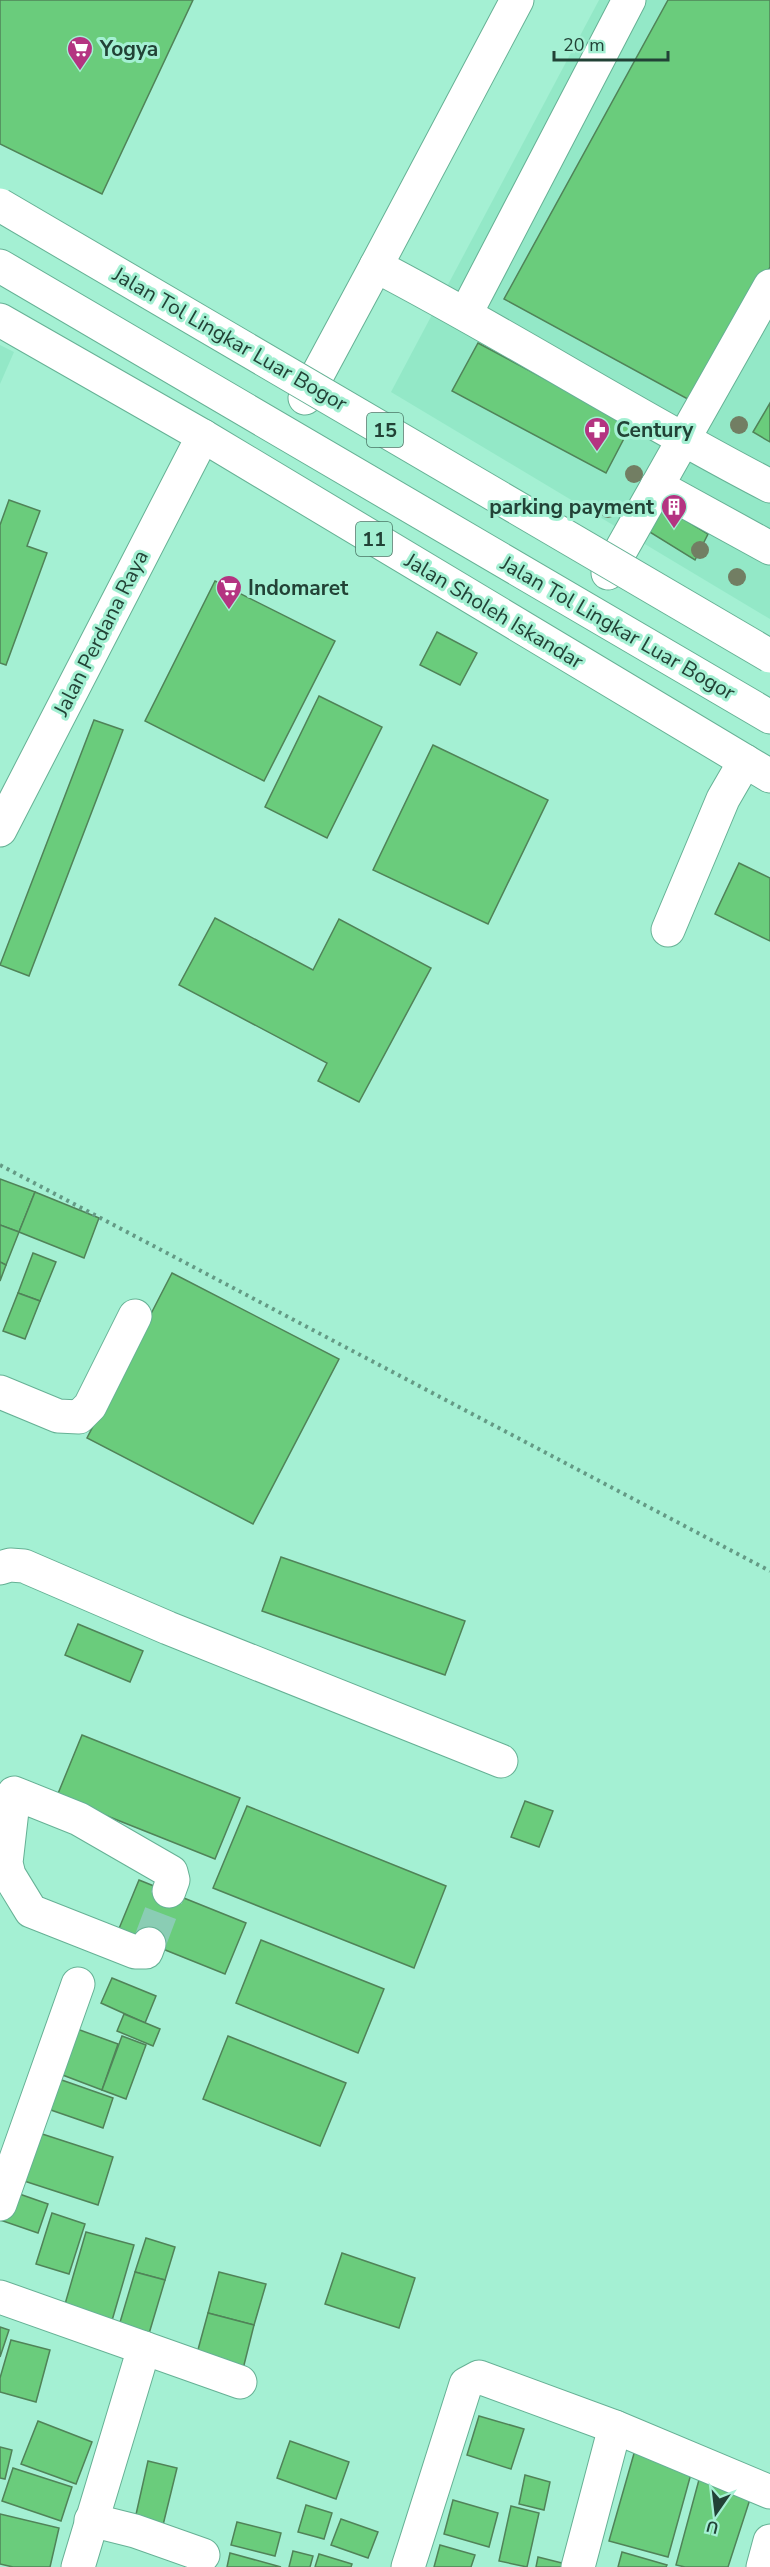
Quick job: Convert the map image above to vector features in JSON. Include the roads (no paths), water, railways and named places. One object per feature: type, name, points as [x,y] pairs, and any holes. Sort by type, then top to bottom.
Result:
[{"type":"main road","points":[[305,398],[517,0]]},
{"type":"main road","points":[[466,313],[629,0]]},
{"type":"main road","name":"Jalan Tol Lingkar Luar Bogor","points":[[0,205],[770,656]]},
{"type":"main road","points":[[0,221],[770,669]]},
{"type":"main road","name":"Jalan Tol Lingkar Luar Bogor","points":[[0,266],[770,717]]},
{"type":"main road","points":[[376,266],[466,313],[683,441],[770,486]]},
{"type":"main road","points":[[608,573],[770,286]]},
{"type":"main road","name":"Jalan Sholeh Iskandar","points":[[0,320],[203,436],[758,769]]},
{"type":"main road","name":"Jalan Perdana Raya","points":[[0,830],[203,436]]},
{"type":"main road","points":[[657,486],[770,548]]},
{"type":"main road","points":[[668,930],[723,800],[758,769]]},
{"type":"main road","points":[[0,1392],[58,1416],[80,1417],[90,1406],[135,1316]]},
{"type":"main road","points":[[0,1568],[10,1565],[24,1566],[168,1628],[501,1761]]},
{"type":"main road","points":[[148,1944],[146,1952],[135,1952],[31,1911],[9,1875],[6,1863],[7,1790],[80,1819],[171,1872],[173,1880],[169,1891]]},
{"type":"main road","points":[[0,2204],[78,1984]]},
{"type":"main road","points":[[0,2297],[240,2382]]},
{"type":"main road","points":[[78,2567],[144,2348]]},
{"type":"main road","points":[[408,2567],[466,2384],[479,2377],[615,2427],[770,2492]]},
{"type":"main road","points":[[578,2567],[615,2427]]},
{"type":"main road","points":[[91,2520],[135,2531],[203,2555]]},
{"type":"main road","points":[[763,2567],[770,2541]]},
{"type":"tunnel","points":[[149,1944],[169,1891]]},
{"type":"place","name":"Yogya","points":[[80,72]]},
{"type":"place","name":"Century","points":[[597,453]]},
{"type":"place","name":"parking payment","points":[[674,530]]},
{"type":"place","name":"Indomaret","points":[[229,611]]}]
